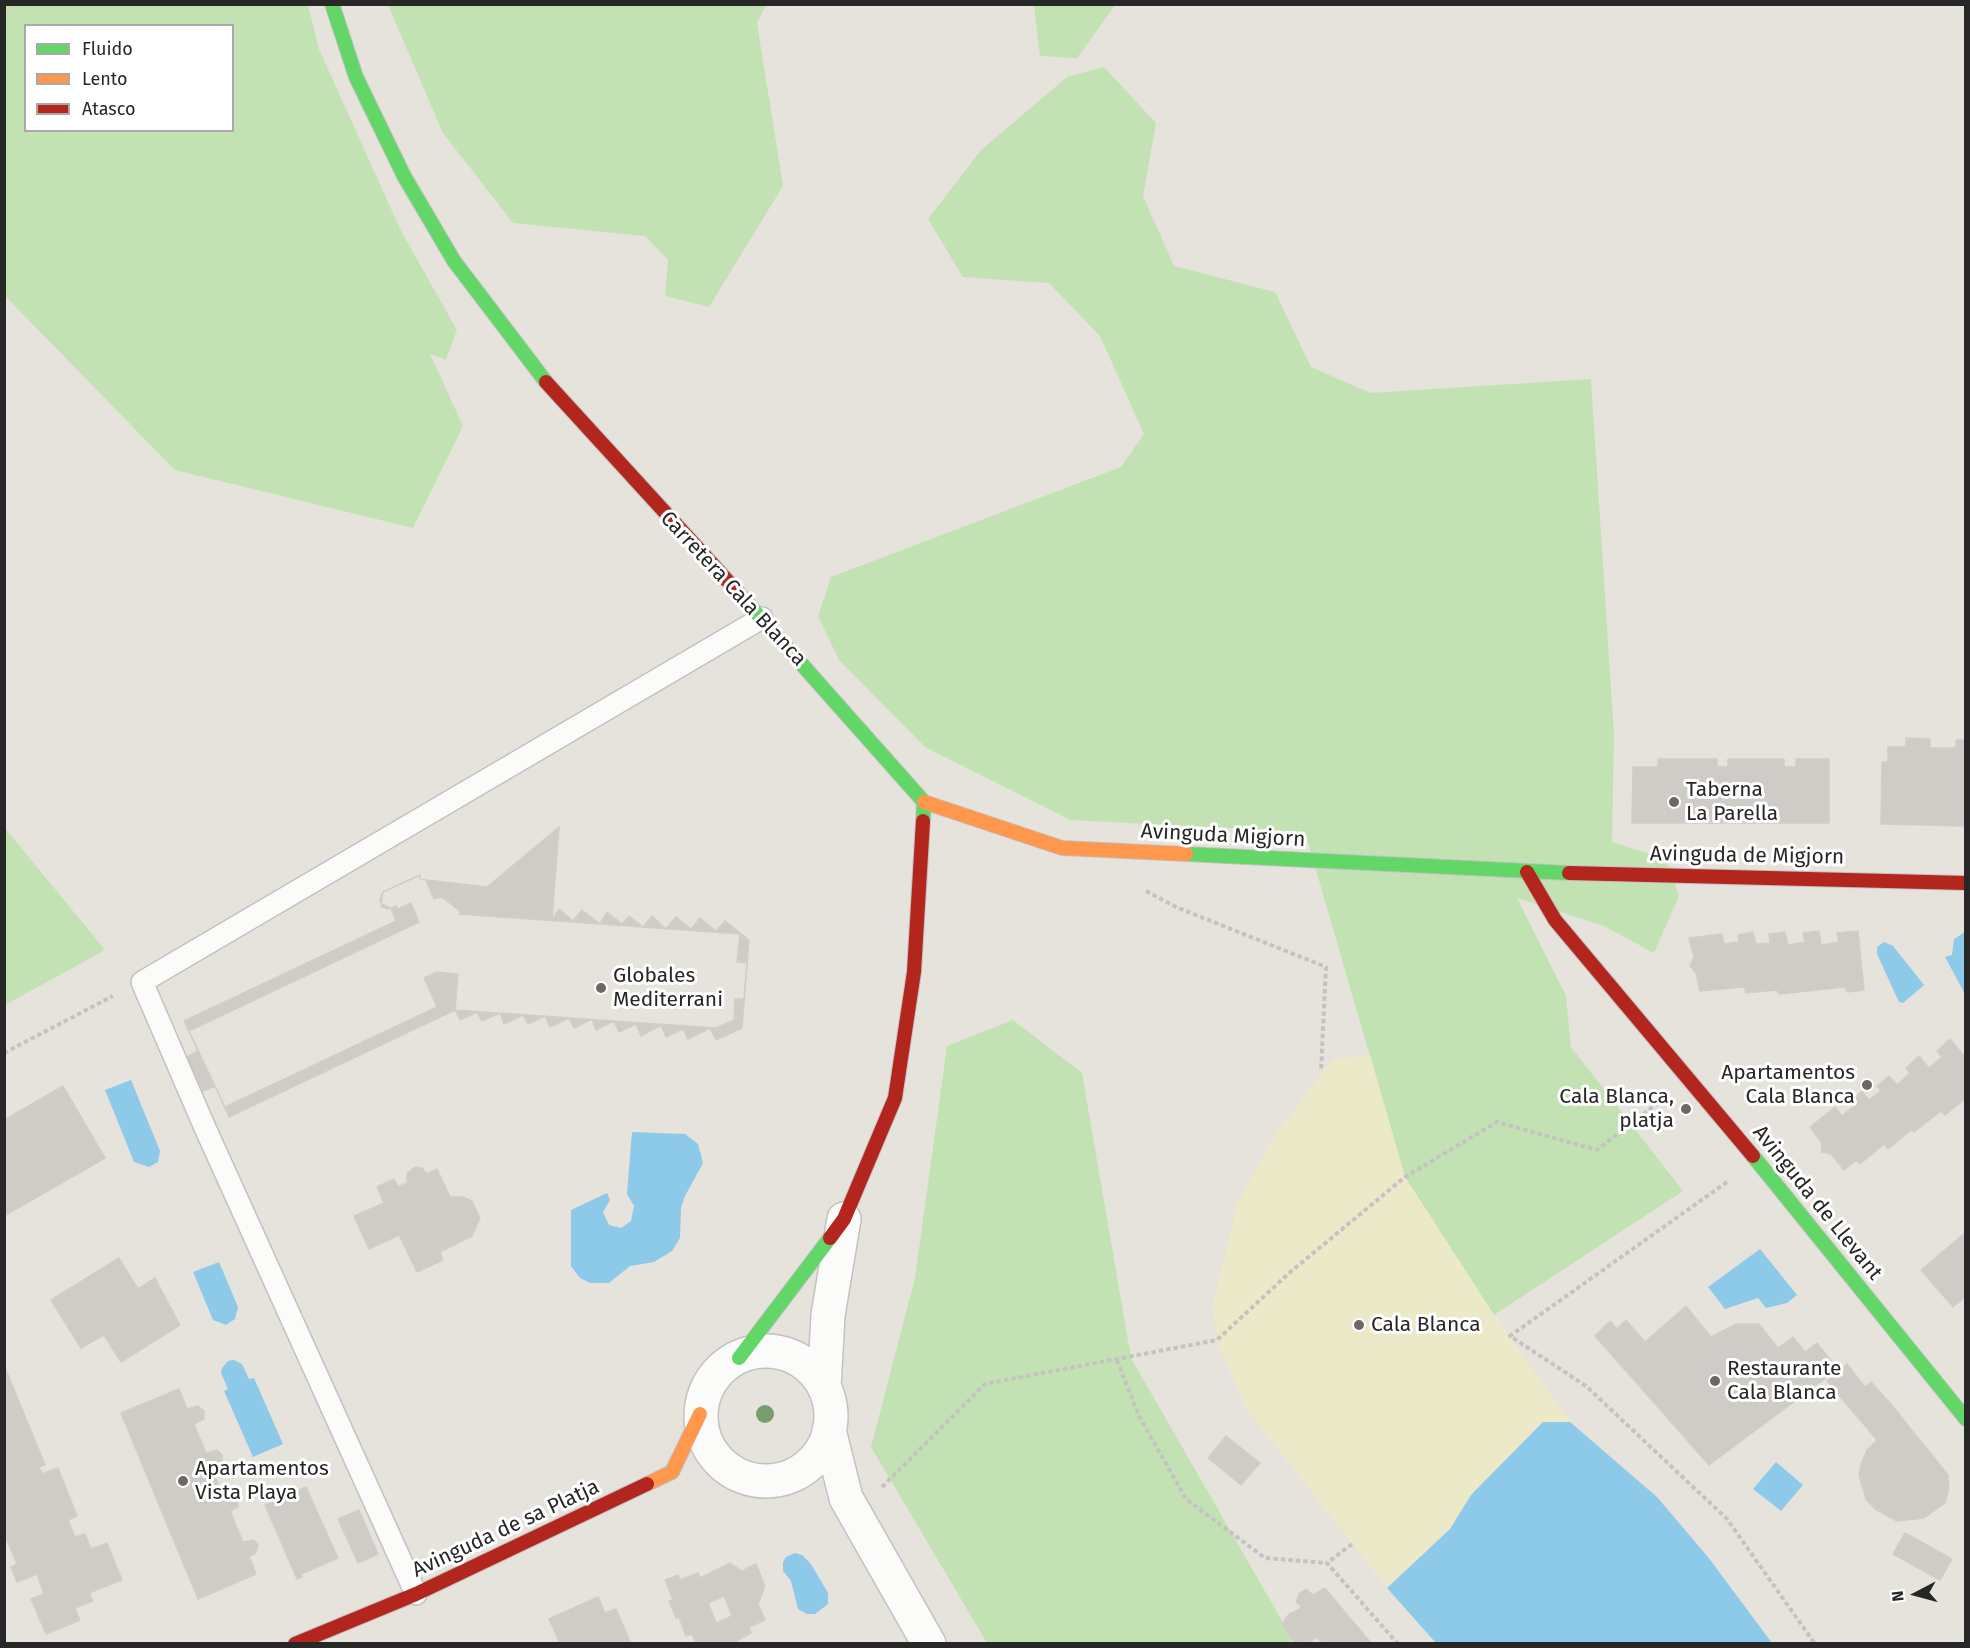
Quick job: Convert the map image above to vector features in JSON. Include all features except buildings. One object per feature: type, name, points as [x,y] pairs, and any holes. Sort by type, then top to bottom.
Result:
[{"type":"street","name":"Carretera Cala Blanca","points":[[332,4],[357,76],[390,146],[454,261],[560,400],[762,618],[924,802]]},
{"type":"street","name":"Avinguda Migjorn","points":[[924,802],[1062,848],[1527,872]]},
{"type":"street","points":[[924,802],[914,972],[895,1098],[844,1219],[828,1315],[824,1387],[830,1408],[830,1430],[846,1498],[929,1644]]},
{"type":"street","name":"Avinguda de Migjorn","points":[[1527,872],[1965,883]]},
{"type":"street","name":"Avinguda de Llevant","points":[[1527,872],[1555,920],[1756,1160],[1965,1419]]},
{"type":"street","points":[[739,1358],[844,1219]]},
{"type":"street","points":[[824,1387],[812,1370],[794,1358],[773,1351],[752,1352],[716,1374],[705,1393],[700,1414],[703,1435],[713,1454],[728,1469],[747,1479],[768,1481],[789,1477],[798,1472],[807,1466],[821,1450],[830,1430]]},
{"type":"street","name":"Avinguda de sa Platja","points":[[295,1644],[416,1594],[672,1472],[700,1414]]},
{"type":"lane","points":[[416,1594],[211,1141],[142,982],[762,618]]},
{"type":"path","points":[[1145,891],[1176,907],[1326,967],[1322,1070]]},
{"type":"path","points":[[4,1053],[142,982]]},
{"type":"path","points":[[878,1491],[985,1384],[1217,1340],[1288,1274],[1405,1177],[1497,1122],[1597,1150],[1632,1125],[1686,1078]]},
{"type":"path","points":[[1756,1160],[1510,1336],[1586,1386],[1727,1519],[1815,1644]]},
{"type":"path","points":[[1117,1360],[1139,1416],[1186,1499],[1265,1558],[1327,1563],[1352,1544]]},
{"type":"path","points":[[1327,1563],[1398,1644]]},
{"type":"green space","points":[[1034,4],[1115,5],[1077,58],[1040,56]]},
{"type":"green space","points":[[4,5],[308,5],[319,49],[401,231],[457,330],[446,360],[430,354],[463,426],[413,528],[175,470],[5,296]]},
{"type":"green space","points":[[388,5],[766,5],[757,23],[783,186],[709,307],[665,296],[668,260],[645,236],[513,223],[443,133]]},
{"type":"green space","points":[[1104,67],[1156,123],[1143,196],[1174,266],[1275,292],[1311,367],[1371,393],[1591,379],[1614,735],[1612,842],[1666,859],[1679,896],[1654,953],[1604,926],[1517,898],[1566,996],[1571,1047],[1683,1191],[1494,1315],[1405,1177],[1305,832],[1071,820],[925,747],[839,660],[818,616],[831,577],[1121,467],[1144,434],[1100,336],[1049,283],[963,277],[928,219],[981,150],[1067,77]]},
{"type":"green space","points":[[5,828],[105,950],[4,1005]]},
{"type":"green space","points":[[1013,1020],[1082,1073],[1131,1358],[1293,1640],[1287,1644],[987,1643],[871,1447],[915,1278],[947,1046]]},
{"type":"sand","name":"Cala Blanca","points":[[1370,1055],[1405,1177],[1494,1315],[1570,1422],[1542,1422],[1471,1495],[1450,1529],[1387,1588],[1246,1408],[1217,1340],[1213,1306],[1238,1202],[1276,1134],[1333,1059]]},
{"type":"water","points":[[1965,932],[1965,994],[1945,957],[1952,955],[1954,939]]},
{"type":"water","points":[[1884,942],[1893,946],[1924,985],[1903,1003],[1899,1002],[1877,954],[1877,947]]},
{"type":"water","points":[[131,1080],[160,1151],[158,1162],[149,1167],[134,1162],[105,1090]]},
{"type":"water","points":[[632,1132],[685,1134],[698,1144],[703,1163],[685,1196],[681,1208],[680,1238],[672,1251],[654,1262],[630,1266],[609,1283],[590,1283],[580,1278],[571,1266],[571,1210],[607,1193],[610,1200],[603,1212],[609,1225],[621,1228],[631,1221],[634,1206],[627,1194]]},
{"type":"water","points":[[1760,1249],[1797,1295],[1787,1303],[1766,1308],[1758,1298],[1725,1309],[1708,1287]]},
{"type":"water","points":[[219,1262],[238,1307],[235,1319],[226,1325],[213,1320],[193,1272]]},
{"type":"water","points":[[234,1360],[242,1364],[249,1379],[254,1378],[283,1444],[253,1457],[224,1391],[228,1389],[221,1373],[222,1368],[228,1361]]},
{"type":"water","points":[[1543,1422],[1570,1422],[1657,1497],[1708,1557],[1772,1643],[1436,1643],[1387,1588],[1450,1529],[1471,1495]]},
{"type":"water","points":[[1776,1462],[1803,1485],[1781,1511],[1753,1489]]},
{"type":"water","points":[[795,1553],[802,1555],[811,1564],[828,1593],[828,1604],[815,1614],[807,1614],[798,1609],[791,1581],[783,1571],[783,1562],[786,1557]]},
{"type":"traffic: fast","points":[[332,4],[356,77],[404,176],[454,261],[546,382]]},
{"type":"traffic: fast","points":[[735,589],[924,802],[923,821]]},
{"type":"traffic: fast","points":[[1186,854],[1569,873]]},
{"type":"traffic: fast","points":[[1753,1156],[1966,1419]]},
{"type":"traffic: fast","points":[[739,1358],[830,1238]]},
{"type":"traffic: slow","points":[[924,802],[1062,848],[1186,854]]},
{"type":"traffic: slow","points":[[647,1484],[672,1472],[700,1414]]},
{"type":"traffic: jam","points":[[546,382],[735,589]]},
{"type":"traffic: jam","points":[[830,1238],[844,1219],[895,1098],[914,972],[923,821]]},
{"type":"traffic: jam","points":[[1527,872],[1555,920],[1753,1156]]},
{"type":"traffic: jam","points":[[1569,873],[1966,883]]},
{"type":"traffic: jam","points":[[295,1644],[416,1594],[647,1484]]},
{"type":"place","name":"Taberna La Parella","points":[[1674,802]]},
{"type":"place","name":"Globales Mediterrani","points":[[601,988]]},
{"type":"place","name":"Apartamentos Cala Blanca","points":[[1867,1085]]},
{"type":"place","name":"Cala Blanca, platja","points":[[1686,1109]]},
{"type":"place","name":"Cala Blanca","points":[[1359,1325]]},
{"type":"place","name":"Restaurante Cala Blanca","points":[[1715,1381]]},
{"type":"place","name":"Apartamentos Vista Playa","points":[[183,1481]]}]
